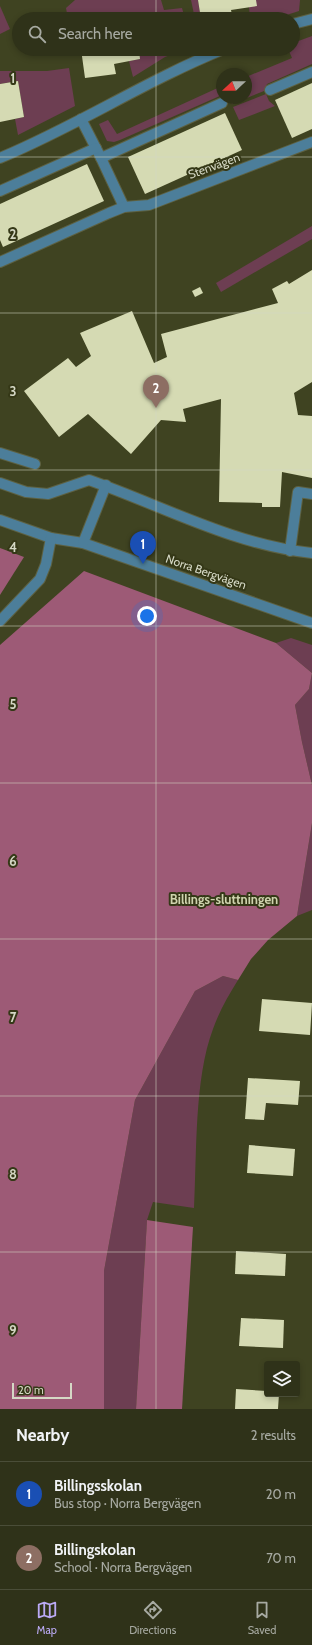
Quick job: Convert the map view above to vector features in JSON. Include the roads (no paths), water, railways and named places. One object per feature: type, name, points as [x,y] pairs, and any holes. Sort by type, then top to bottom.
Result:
[{"type":"street","points":[[300,22],[312,19]]},
{"type":"street","points":[[0,158],[80,120],[174,70],[207,56]]},
{"type":"street","points":[[270,90],[312,72]]},
{"type":"street","points":[[101,158],[220,104]]},
{"type":"street","points":[[80,120],[96,148],[124,207]]},
{"type":"street","name":"Stenvägen","points":[[0,262],[124,207],[149,205],[312,142]]},
{"type":"street","points":[[0,191],[96,148]]},
{"type":"street","points":[[0,453],[35,464]]},
{"type":"street","points":[[0,484],[26,492],[48,494],[90,480],[106,485],[194,521],[256,542],[290,551],[312,553]]},
{"type":"street","points":[[83,543],[106,485]]},
{"type":"street","points":[[290,551],[298,492],[312,494]]},
{"type":"street","name":"Norra Bergvägen","points":[[0,520],[51,538],[83,543],[312,623]]},
{"type":"street","points":[[0,621],[40,579],[46,564],[51,538]]},
{"type":"place","name":"Billingskolan","points":[[156,408]]},
{"type":"place","name":"Billingsskolan","points":[[143,564]]},
{"type":"district","name":"Billings-sluttningen","points":[[224,899]]}]
